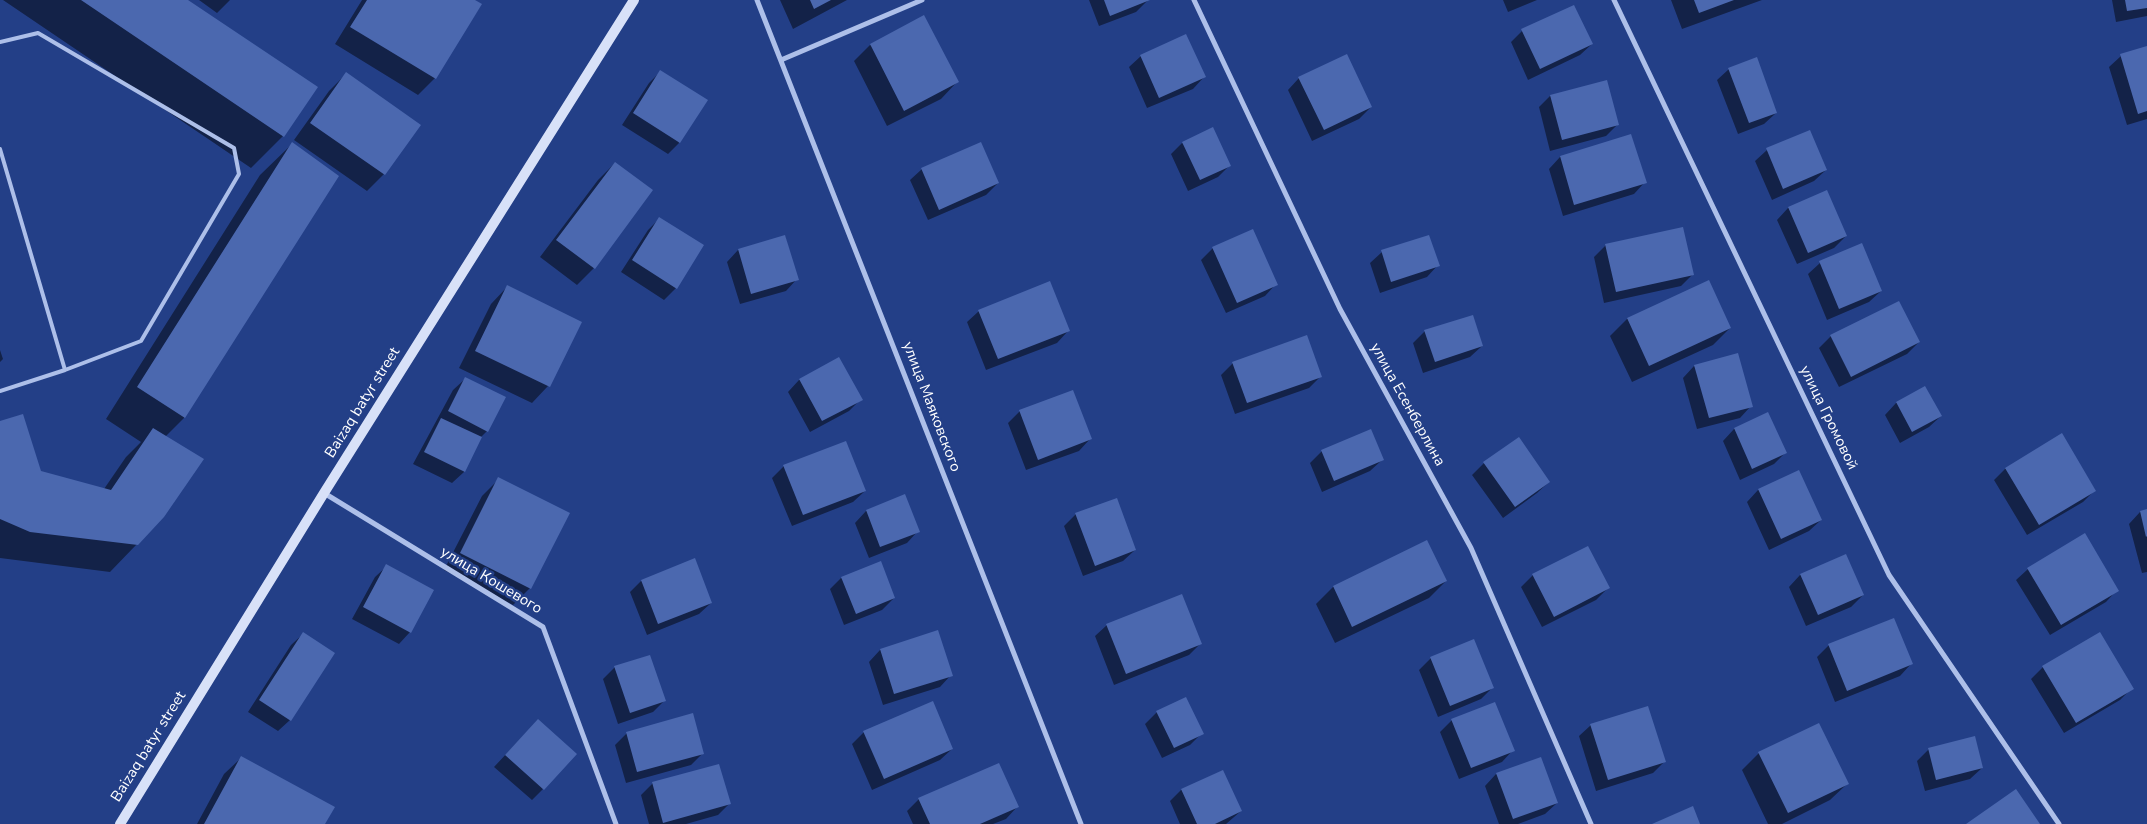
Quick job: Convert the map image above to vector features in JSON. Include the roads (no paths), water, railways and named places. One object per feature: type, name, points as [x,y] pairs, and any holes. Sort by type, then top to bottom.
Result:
[{"type":"main road","name":"Baizaq batyr street","points":[[120,824],[324,493],[634,0]]},
{"type":"street","name":"улица Маяковского","points":[[757,0],[1081,824]]},
{"type":"street","points":[[781,60],[922,0]]},
{"type":"street","name":"улица Есенберлина","points":[[1194,0],[1340,309],[1471,548],[1591,824]]},
{"type":"street","name":"улица Громовой","points":[[1614,0],[1889,575],[2059,824]]},
{"type":"street","name":"улица Кошевого","points":[[324,493],[543,627],[616,824]]},
{"type":"lane","points":[[0,42],[38,34],[234,148],[239,174],[141,341],[65,370],[0,391]]},
{"type":"lane","points":[[0,149],[65,370]]}]
